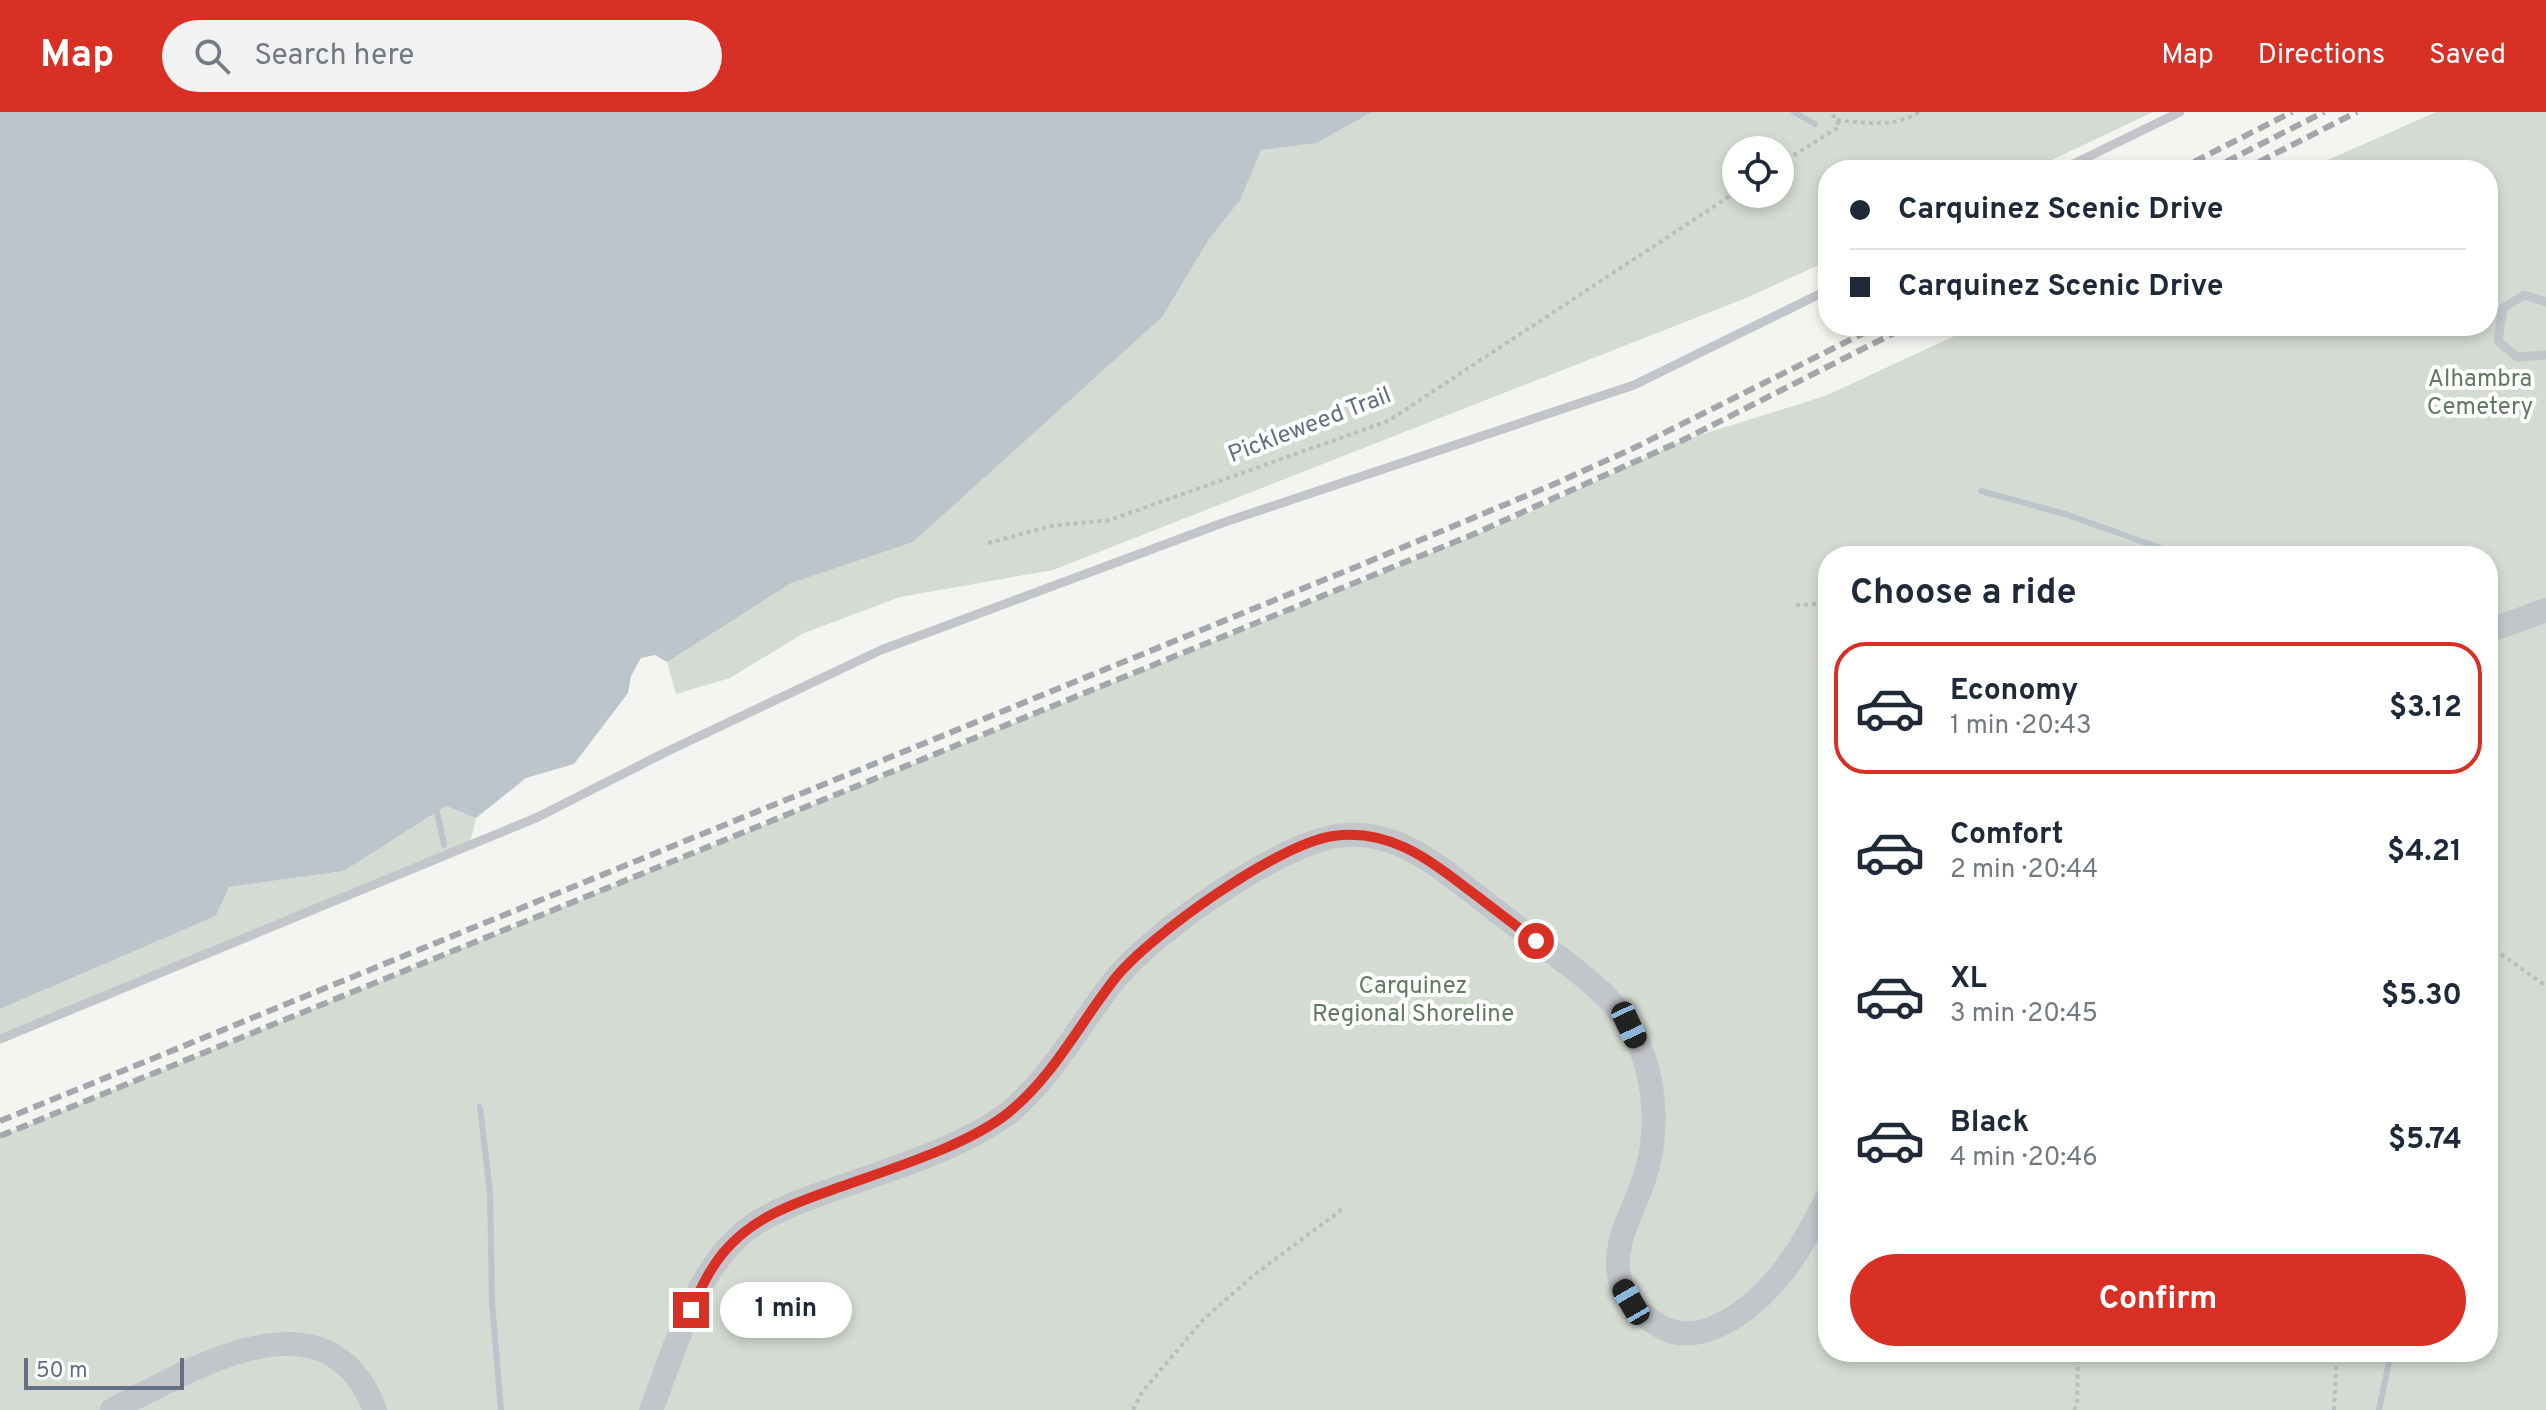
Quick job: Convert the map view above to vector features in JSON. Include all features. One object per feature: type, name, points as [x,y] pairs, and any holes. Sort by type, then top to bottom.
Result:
[{"type":"street","points":[[2498,627],[2546,610]]},
{"type":"street","points":[[651,1410],[707,1276],[738,1237],[777,1211],[941,1149],[1006,1115],[1043,1080],[1102,997],[1139,953],[1188,915],[1256,870],[1306,844],[1329,836],[1372,836],[1413,850],[1573,968],[1606,997],[1629,1025],[1648,1073],[1653,1122],[1651,1151],[1644,1179],[1619,1243],[1617,1264],[1621,1284],[1631,1302],[1645,1317],[1664,1329],[1685,1335],[1703,1333],[1724,1324],[1781,1275],[1818,1215]]},
{"type":"street","points":[[112,1410],[216,1359],[255,1347],[290,1344],[308,1345],[341,1359],[361,1379],[375,1410]]},
{"type":"lane","points":[[2082,160],[2180,112]]},
{"type":"lane","points":[[0,1039],[538,817],[881,650],[1225,522],[1634,385],[1818,295]]},
{"type":"lane","points":[[2546,302],[2524,295],[2503,308],[2498,341],[2517,357],[2546,355]]},
{"type":"path","points":[[1794,155],[1839,127],[1830,112]]},
{"type":"path","points":[[1837,120],[1874,124],[1905,121],[1919,112]]},
{"type":"path","name":"Pickleweed Trail","points":[[988,543],[1051,526],[1110,520],[1388,421],[1722,201]]},
{"type":"path","points":[[1796,605],[1818,604]]},
{"type":"path","points":[[2498,952],[2546,986]]},
{"type":"path","points":[[1133,1410],[1142,1392],[1204,1319],[1254,1275],[1344,1208]]},
{"type":"path","points":[[2074,1410],[2077,1404],[2078,1362]]},
{"type":"path","points":[[2334,1410],[2336,1362]]},
{"type":"green space","points":[[766,112],[2153,112],[2052,160],[1818,160],[1818,266],[1746,298],[1053,570],[900,597],[804,633],[730,678],[676,694],[667,662],[785,526]]},
{"type":"green space","name":"Carquinez Regional Shoreline","points":[[2436,112],[2546,112],[2546,1410],[0,1410],[0,1136],[1524,515],[1681,441],[1825,396],[1954,336],[2498,336],[2498,160],[2328,160]]},
{"type":"green space","points":[[446,806],[476,818],[469,847],[0,1039],[0,1009],[216,916],[229,887],[344,871]]},
{"type":"shaded area","points":[[0,112],[1372,112],[1316,143],[1261,150],[1240,200],[1209,239],[1162,317],[913,542],[791,583],[667,662],[655,655],[641,658],[631,676],[628,693],[574,764],[526,778],[476,818],[446,806],[344,871],[229,887],[216,916],[0,1009]]},
{"type":"waterway","points":[[1794,112],[1815,124]]},
{"type":"waterway","points":[[1981,491],[2065,514],[2155,546]]},
{"type":"waterway","points":[[437,812],[444,845]]},
{"type":"waterway","points":[[480,1107],[490,1192],[492,1302],[501,1410]]},
{"type":"waterway","points":[[2379,1410],[2389,1362]]},
{"type":"railway","points":[[2198,160],[2292,112]]},
{"type":"railway","points":[[2230,160],[2324,112]]},
{"type":"railway","points":[[2263,160],[2357,112]]},
{"type":"railway","points":[[0,1121],[1559,482],[1858,336]]},
{"type":"railway","points":[[0,1136],[1474,534],[1681,441],[1888,336]]},
{"type":"route","points":[[691,1310],[707,1276],[722,1254],[756,1223],[777,1211],[941,1149],[1006,1115],[1043,1080],[1102,997],[1139,953],[1163,932],[1256,870],[1306,844],[1329,836],[1349,834],[1393,841],[1434,864],[1536,941]]},
{"type":"park label","name":"Alhambra Cemetery","points":[[2480,394]]}]
